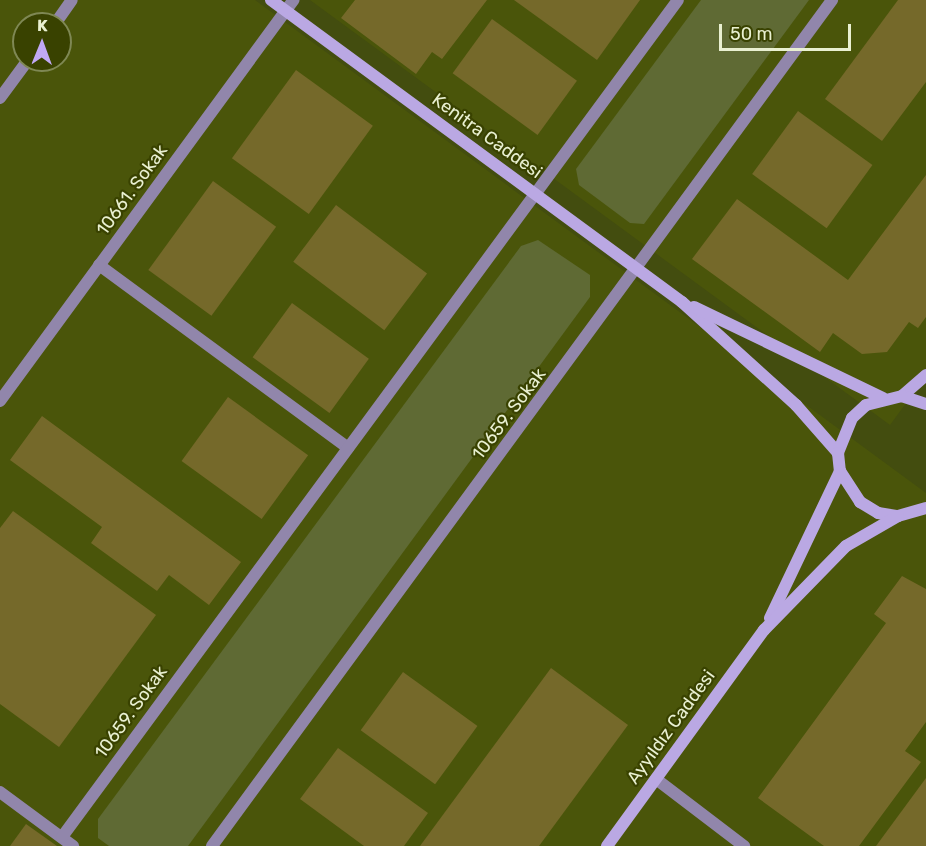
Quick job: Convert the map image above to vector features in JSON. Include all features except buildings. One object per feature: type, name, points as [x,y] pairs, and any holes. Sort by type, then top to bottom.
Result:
[{"type":"street","name":"Kenitra Caddesi","points":[[271,0],[682,302]]},
{"type":"street","name":"10661. Sokak","points":[[0,401],[293,0]]},
{"type":"street","name":"10659. Sokak","points":[[62,837],[678,0]]},
{"type":"street","name":"10659. Sokak","points":[[212,846],[638,270],[832,0]]},
{"type":"street","points":[[0,98],[19,72]]},
{"type":"street","points":[[99,265],[348,448]]},
{"type":"street","points":[[682,302],[883,398]]},
{"type":"street","points":[[682,302],[796,405],[838,453]]},
{"type":"street","points":[[902,396],[926,375]]},
{"type":"street","points":[[924,512],[898,516],[878,513],[860,502],[840,471],[838,453],[852,418],[883,398],[902,396],[926,404]]},
{"type":"street","name":"Ayyıldız Caddesi","points":[[764,630],[840,471]]},
{"type":"street","name":"Ayyıldız Caddesi","points":[[607,846],[764,630],[846,546],[898,516]]},
{"type":"street","points":[[656,779],[744,846]]},
{"type":"street","points":[[0,792],[73,846]]},
{"type":"shaded area","points":[[0,0],[255,0],[926,493],[926,846],[0,846]]},
{"type":"shaded area","points":[[310,0],[926,0],[926,376],[890,425]]},
{"type":"shaded area","points":[[701,0],[809,0],[644,224],[630,223],[579,185],[576,169]]},
{"type":"shaded area","points":[[538,240],[590,275],[590,297],[188,846],[109,846],[98,838],[98,819],[521,246]]}]
